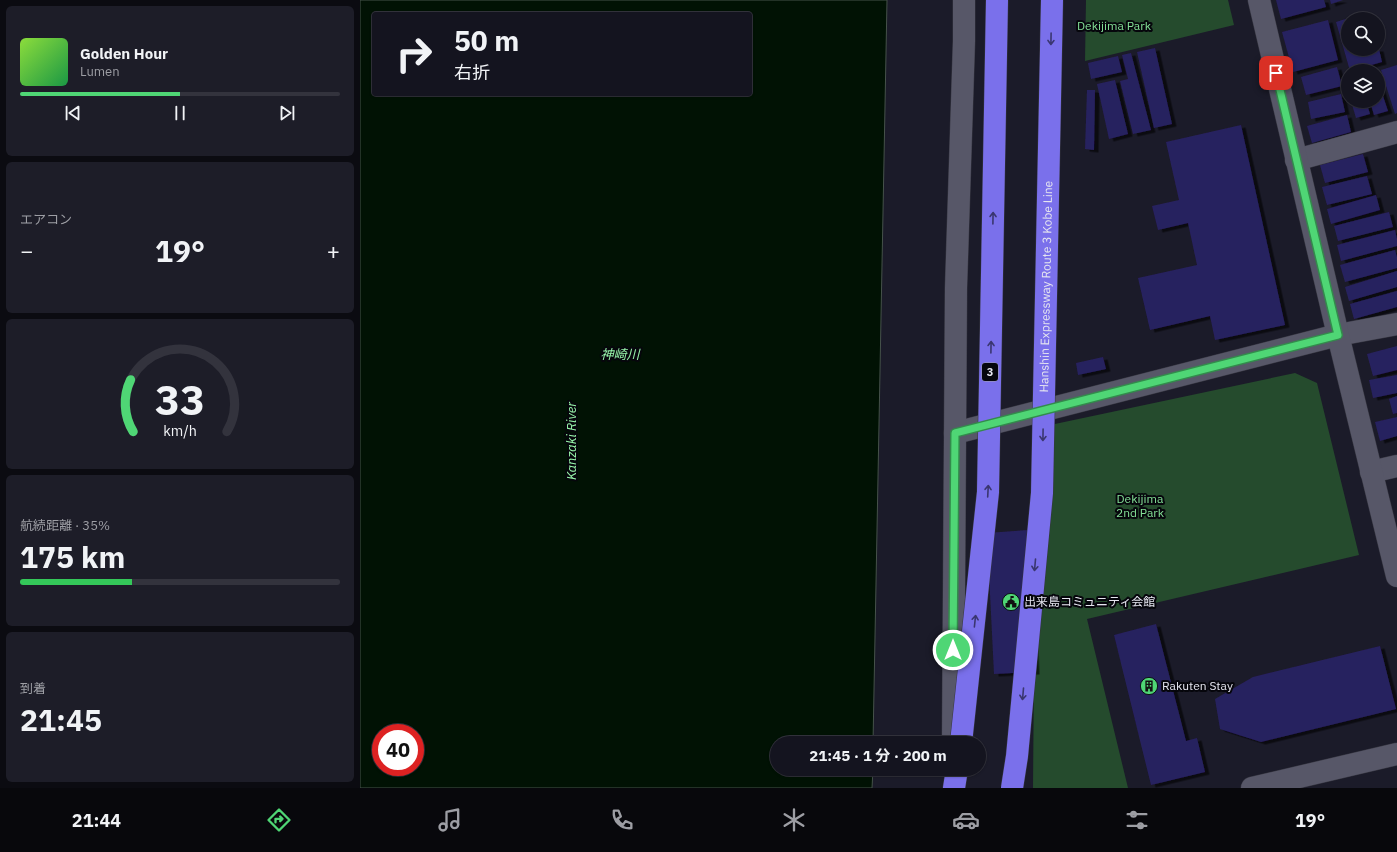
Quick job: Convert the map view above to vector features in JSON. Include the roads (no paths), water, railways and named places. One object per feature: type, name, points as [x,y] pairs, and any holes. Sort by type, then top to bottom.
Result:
[{"type":"highway","name":"3","points":[[962,736],[988,492],[997,0]]},
{"type":"highway","name":"Hanshin Expressway Route 3 Kobe Line","points":[[1012,788],[1042,493],[1052,0]]},
{"type":"highway","points":[[953,788],[956,776]]},
{"type":"street","points":[[953,736],[956,288],[964,49],[964,0]]},
{"type":"street","points":[[1259,0],[1296,160],[1397,576]]},
{"type":"street","points":[[1296,160],[1397,132]]},
{"type":"street","points":[[955,433],[1338,335],[1397,324]]},
{"type":"street","points":[[1371,472],[1397,466]]},
{"type":"street","points":[[1252,788],[1397,754]]},
{"type":"street","points":[[952,776],[953,788]]},
{"type":"water","name":"神崎川","points":[[360,0],[887,0],[873,736],[770,736],[770,776],[873,776],[872,788],[360,788]]},
{"type":"place","name":"出来島コミュニティ会館","points":[[1011,602]]},
{"type":"place","name":"Rakuten Stay","points":[[1149,686]]},
{"type":"park label","name":"Dekijima Park","points":[[1114,26]]},
{"type":"park label","name":"Dekijima 2nd Park","points":[[1140,506]]},
{"type":"water label","name":"Kanzaki River","points":[[571,441]]}]
